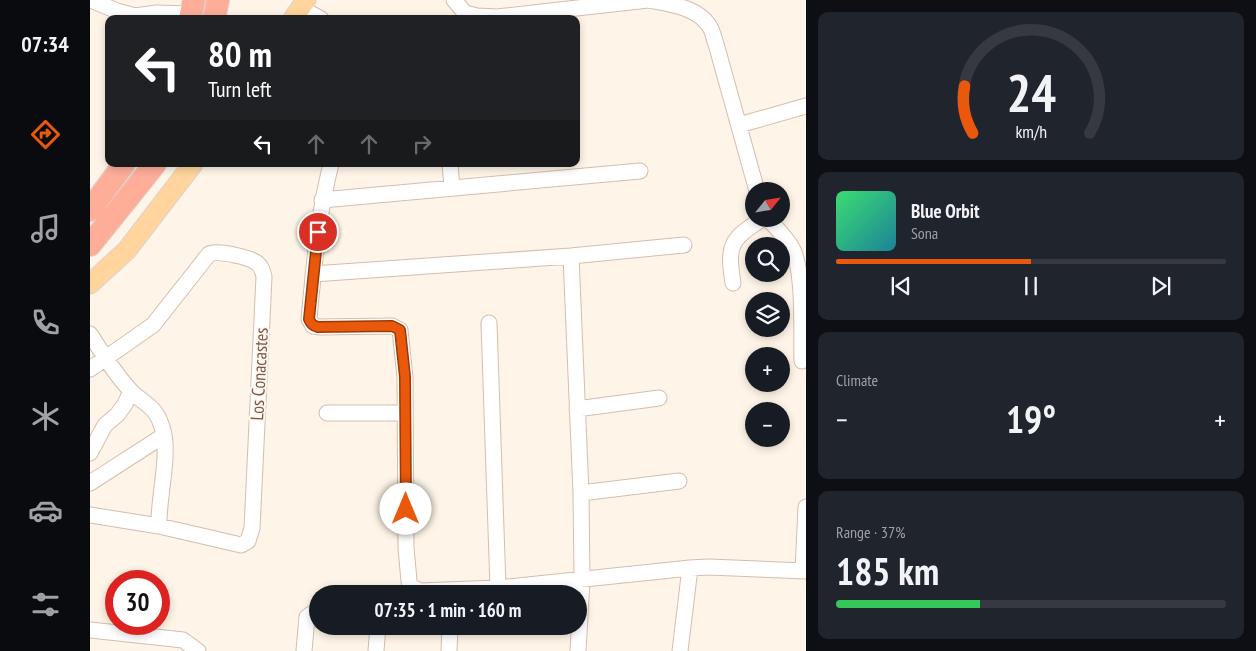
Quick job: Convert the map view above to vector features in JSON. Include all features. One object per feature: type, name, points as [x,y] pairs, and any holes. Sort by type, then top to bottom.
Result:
[{"type":"highway","points":[[215,15],[218,0]]},
{"type":"highway","points":[[90,210],[122,167]]},
{"type":"highway","points":[[90,245],[153,167]]},
{"type":"main road","points":[[90,284],[127,250],[191,167]]},
{"type":"street","points":[[91,0],[131,15]]},
{"type":"street","points":[[454,0],[465,13],[473,15]]},
{"type":"street","points":[[515,15],[648,0],[686,9],[700,16],[710,28],[755,182]]},
{"type":"street","points":[[300,9],[313,15]]},
{"type":"street","points":[[140,15],[158,11],[192,11]]},
{"type":"street","points":[[739,125],[806,106]]},
{"type":"street","points":[[330,167],[322,200],[309,319],[313,326],[318,327],[392,326],[400,330],[405,377],[406,548],[410,585]]},
{"type":"street","points":[[450,167],[452,188]]},
{"type":"street","points":[[322,200],[640,171]]},
{"type":"street","points":[[733,283],[730,266],[731,246],[738,236],[749,228]]},
{"type":"street","points":[[776,228],[791,246],[798,263],[802,361]]},
{"type":"street","points":[[313,274],[571,256],[684,245]]},
{"type":"street","name":"Los Conacastes","points":[[90,369],[153,325],[210,254],[219,252],[255,261],[262,270],[263,296],[250,536],[248,541],[241,544],[158,526],[90,515]]},
{"type":"street","points":[[571,256],[581,493],[582,580],[578,651]]},
{"type":"street","points":[[489,323],[498,585]]},
{"type":"street","points":[[90,334],[105,359],[131,391],[148,404],[157,414],[163,428],[165,456],[158,508],[158,526]]},
{"type":"street","points":[[90,454],[105,425],[117,415],[131,391]]},
{"type":"street","points":[[577,409],[660,398]]},
{"type":"street","points":[[327,413],[405,413]]},
{"type":"street","points":[[90,483],[163,436]]},
{"type":"street","points":[[581,493],[679,481]]},
{"type":"street","points":[[530,585],[709,567],[804,571],[806,507]]},
{"type":"street","points":[[680,651],[690,568]]},
{"type":"street","points":[[304,651],[307,617],[309,616]]},
{"type":"street","points":[[90,630],[183,640],[198,651]]},
{"type":"street","points":[[376,651],[377,635]]},
{"type":"street","points":[[449,651],[450,635]]},
{"type":"route","points":[[318,232],[310,323],[318,327],[392,326],[397,327],[402,335],[405,377],[406,509]]}]
